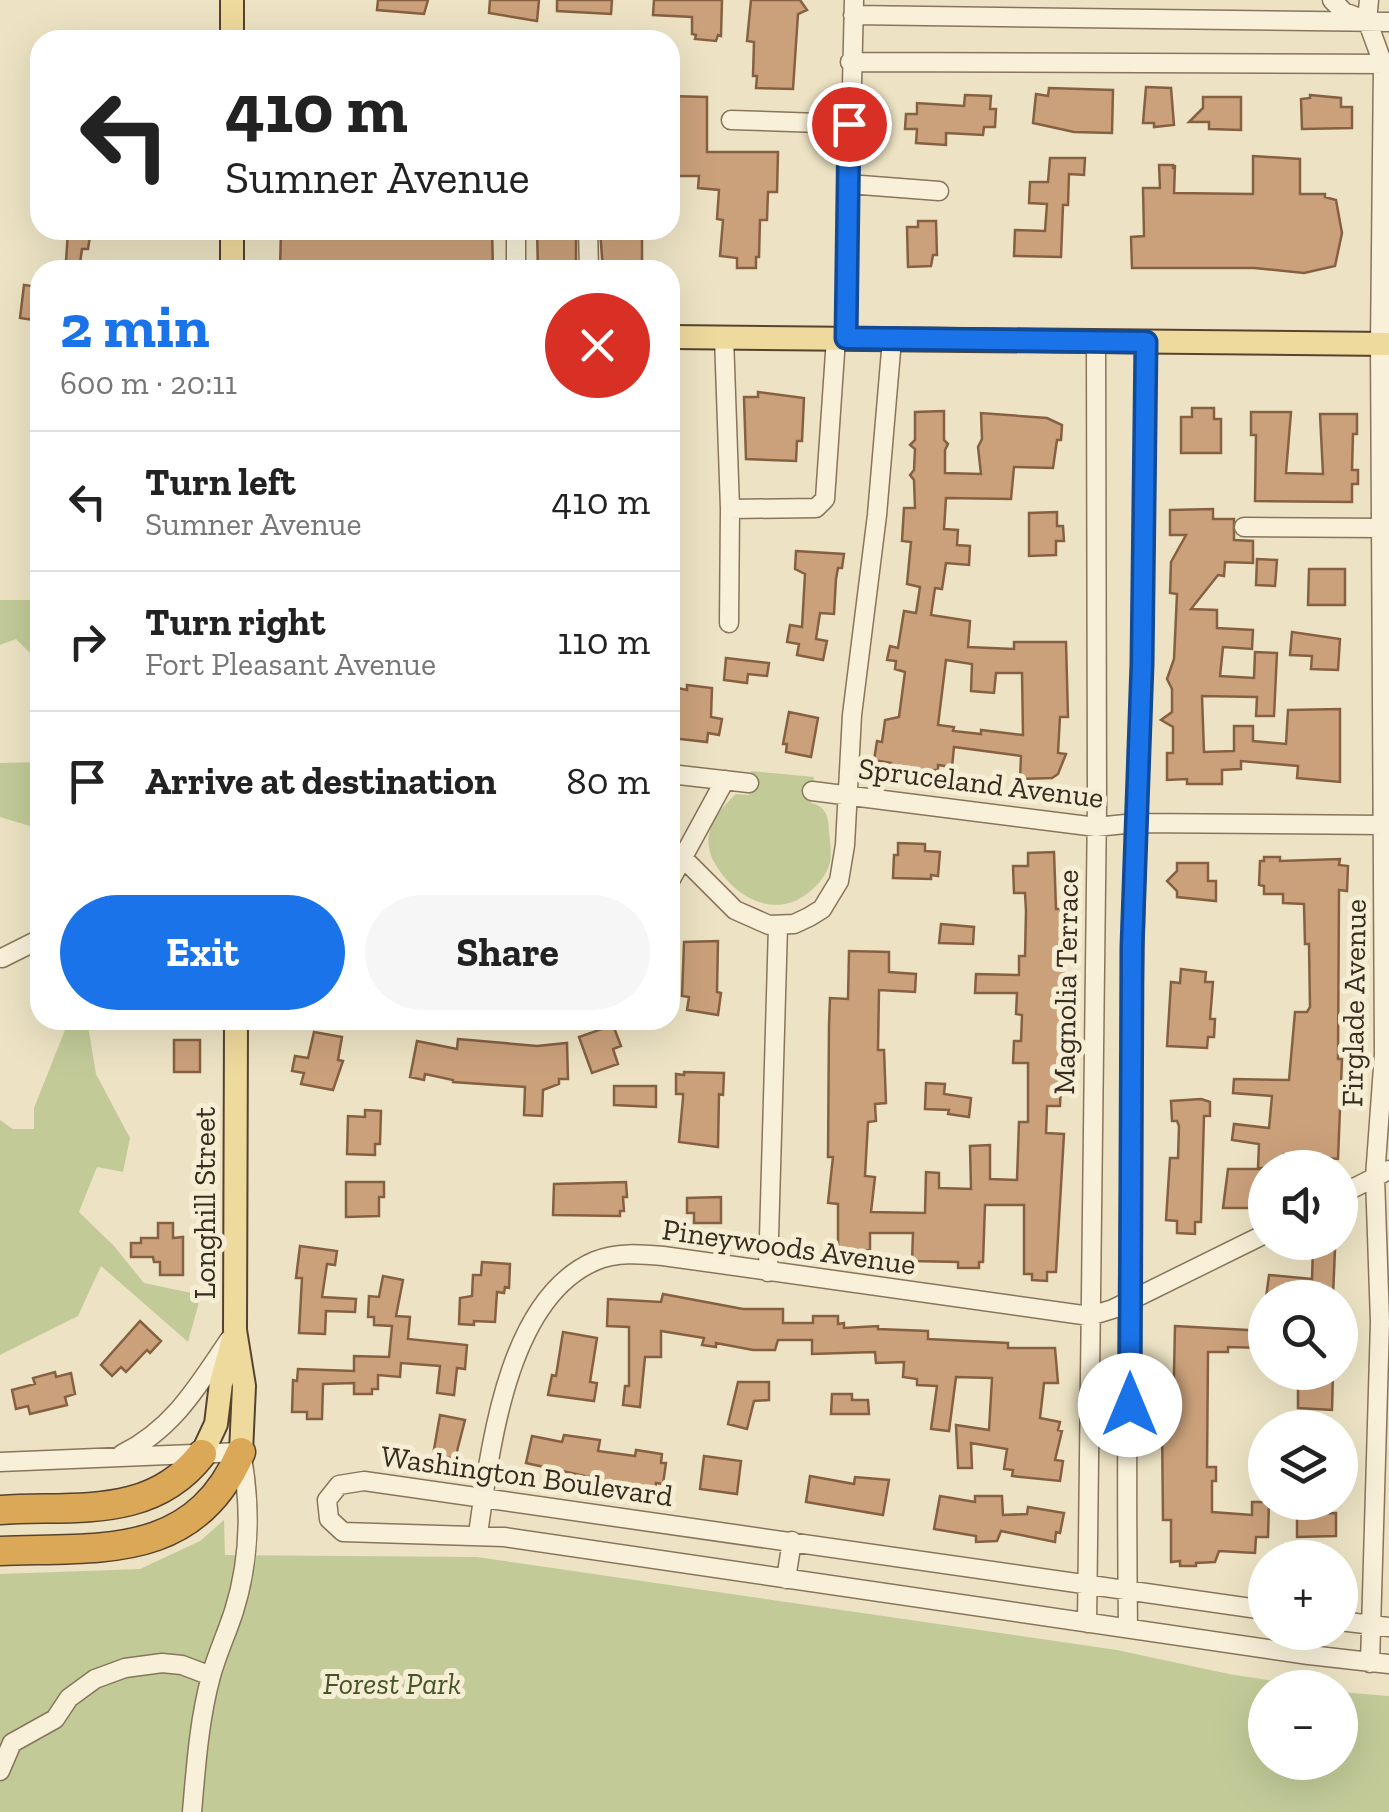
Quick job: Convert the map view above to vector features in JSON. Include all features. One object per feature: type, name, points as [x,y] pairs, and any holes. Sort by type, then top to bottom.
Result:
[{"type":"highway","points":[[0,1551],[126,1545],[156,1538],[185,1524],[209,1504],[241,1452]]},
{"type":"highway","points":[[0,1510],[135,1502],[181,1478],[202,1454]]},
{"type":"main road","points":[[232,0],[232,30]]},
{"type":"main road","points":[[680,337],[1384,344]]},
{"type":"main road","name":"Longhill Street","points":[[235,1330],[236,1030]]},
{"type":"main road","points":[[235,1330],[244,1386],[241,1452]]},
{"type":"main road","points":[[202,1454],[214,1430],[235,1330]]},
{"type":"street","points":[[1332,0],[1344,12],[1367,20]]},
{"type":"street","points":[[850,62],[1386,64],[1367,20],[1369,0]]},
{"type":"street","points":[[730,509],[811,509],[821,506],[825,499],[841,338],[854,8],[1389,22]]},
{"type":"street","name":"Firglade Avenue","points":[[1380,1663],[1386,64]]},
{"type":"street","points":[[730,120],[849,124]]},
{"type":"street","points":[[848,184],[939,191]]},
{"type":"street","points":[[724,338],[729,623]]},
{"type":"street","points":[[684,858],[735,910],[759,923],[778,926],[809,918],[834,891],[844,857],[855,686],[879,496],[892,339]]},
{"type":"street","name":"Magnolia Terrace","points":[[1087,1622],[1096,827],[1096,342]]},
{"type":"street","points":[[1128,1628],[1134,823],[1142,664],[1146,342]]},
{"type":"street","points":[[1244,527],[1382,528]]},
{"type":"street","points":[[680,775],[749,782]]},
{"type":"street","points":[[680,865],[725,780]]},
{"type":"street","name":"Spruceland Avenue","points":[[812,791],[1096,827],[1134,823],[1384,825]]},
{"type":"street","points":[[768,1272],[778,926]]},
{"type":"street","points":[[1,962],[30,944]]},
{"type":"street","points":[[1358,1186],[1382,1174]]},
{"type":"street","name":"Pineywoods Avenue","points":[[478,1534],[501,1405],[514,1363],[542,1308],[571,1275],[602,1258],[633,1254],[701,1260],[1090,1316],[1130,1301],[1248,1242]]},
{"type":"street","name":"Longhill Street","points":[[117,1456],[153,1436],[176,1416],[235,1330]]},
{"type":"street","points":[[192,1812],[197,1743],[210,1676],[234,1611],[244,1567],[247,1498],[241,1452]]},
{"type":"street","name":"Longhill Street","points":[[0,1462],[241,1452]]},
{"type":"street","points":[[143,1455],[159,1466],[162,1491]]},
{"type":"street","name":"Washington Boulevard","points":[[1248,1608],[364,1481],[339,1485],[327,1500],[329,1520],[343,1532],[478,1534],[1380,1663]]},
{"type":"street","points":[[786,1579],[792,1541]]},
{"type":"street","points":[[0,1771],[12,1742],[55,1719],[70,1698],[96,1679],[124,1668],[162,1662],[210,1676]]},
{"type":"green space","points":[[0,600],[30,600],[30,653],[16,639],[0,645]]},
{"type":"green space","points":[[30,762],[30,826],[0,817],[0,763]]},
{"type":"green space","points":[[751,771],[814,777],[811,803],[827,817],[831,859],[827,871],[808,893],[781,905],[754,900],[742,893],[721,873],[709,850],[712,824],[736,794],[749,795]]},
{"type":"green space","points":[[65,1030],[89,1030],[96,1074],[130,1138],[123,1172],[97,1167],[79,1212],[144,1283],[201,1295],[188,1342],[101,1266],[78,1316],[0,1355],[0,1120],[13,1129],[34,1129],[34,1108]]},
{"type":"green space","name":"Forest Park","points":[[224,1520],[225,1555],[477,1557],[1117,1650],[1248,1677],[1248,1780],[1358,1780],[1358,1693],[1389,1696],[1389,1812],[0,1812],[0,1574],[140,1569],[200,1541]]},
{"type":"building","points":[[378,0],[428,0],[424,14],[377,10]]},
{"type":"building","points":[[490,0],[539,0],[537,21],[489,13]]},
{"type":"building","points":[[557,0],[612,0],[611,14],[557,11]]},
{"type":"building","points":[[654,0],[722,0],[721,36],[716,41],[695,39],[692,17],[653,15]]},
{"type":"building","points":[[751,0],[800,0],[807,10],[798,14],[793,89],[756,88],[754,42],[747,41]]},
{"type":"building","points":[[1146,87],[1171,88],[1174,125],[1154,127],[1154,123],[1143,123]]},
{"type":"building","points":[[1049,88],[1113,90],[1112,133],[1074,132],[1033,123],[1036,94],[1048,96]]},
{"type":"building","points":[[965,95],[991,96],[990,109],[996,109],[995,127],[984,127],[983,135],[946,133],[946,145],[916,143],[917,129],[905,129],[906,114],[917,114],[917,103],[964,106]]},
{"type":"building","points":[[1310,95],[1341,98],[1341,107],[1352,107],[1352,128],[1302,129],[1301,99]]},
{"type":"building","points":[[680,96],[707,97],[707,152],[778,152],[777,192],[768,192],[767,220],[760,220],[756,268],[737,268],[737,258],[720,256],[723,220],[717,219],[719,190],[698,188],[699,176],[680,176]]},
{"type":"building","points":[[1203,97],[1241,97],[1241,130],[1209,129],[1209,122],[1189,122],[1203,108]]},
{"type":"building","points":[[1253,156],[1300,159],[1300,194],[1325,194],[1336,200],[1342,233],[1335,266],[1304,273],[1254,268],[1132,268],[1131,237],[1144,236],[1143,188],[1160,188],[1159,165],[1173,165],[1173,169],[1175,165],[1174,193],[1253,194]]},
{"type":"building","points":[[1050,158],[1085,158],[1084,175],[1069,174],[1061,257],[1014,256],[1015,230],[1045,231],[1047,204],[1029,203],[1030,182],[1048,182]]},
{"type":"building","points":[[918,221],[936,221],[937,255],[933,255],[931,266],[908,267],[907,227],[918,227]]},
{"type":"building","points":[[67,240],[89,240],[88,249],[82,249],[80,260],[66,260]]},
{"type":"building","points":[[281,240],[492,240],[493,260],[280,260]]},
{"type":"building","points":[[537,240],[576,240],[576,260],[538,260]]},
{"type":"building","points":[[601,240],[642,240],[642,260],[602,260]]},
{"type":"building","points":[[24,285],[30,286],[30,320],[20,318]]},
{"type":"building","points":[[758,392],[804,398],[802,441],[797,441],[796,461],[746,459],[744,397],[758,397]]},
{"type":"building","points":[[1192,408],[1214,408],[1214,419],[1221,419],[1221,453],[1181,453],[1181,417],[1192,417]]},
{"type":"building","points":[[944,411],[944,440],[948,444],[945,473],[981,474],[981,413],[1047,418],[1062,425],[1053,468],[1014,467],[1011,499],[946,498],[944,529],[958,530],[957,545],[970,546],[969,565],[946,563],[942,589],[935,588],[931,615],[970,621],[968,647],[1014,649],[1014,642],[1066,642],[1068,717],[1060,717],[1058,753],[1066,754],[1058,774],[1052,778],[1020,779],[1021,756],[954,747],[952,767],[938,765],[938,770],[904,770],[874,760],[885,720],[899,717],[905,672],[895,669],[896,661],[887,660],[890,646],[898,648],[904,611],[916,613],[920,587],[907,584],[911,542],[902,541],[904,508],[915,508],[914,480],[910,475],[915,449],[910,445],[915,440],[915,412]],"holes":[[[946,660],[972,664],[971,691],[994,693],[996,673],[1022,673],[1023,735],[953,731],[954,727],[938,725]]]},
{"type":"building","points":[[1251,412],[1291,412],[1286,473],[1323,474],[1320,414],[1357,414],[1352,470],[1358,470],[1358,484],[1352,484],[1352,502],[1255,501],[1256,435],[1251,435]]},
{"type":"building","points":[[1213,509],[1213,519],[1234,519],[1234,540],[1253,541],[1253,563],[1225,562],[1224,576],[1218,575],[1191,609],[1217,610],[1217,628],[1253,630],[1252,649],[1223,647],[1220,676],[1254,678],[1255,652],[1277,653],[1274,716],[1256,716],[1257,697],[1202,696],[1204,752],[1234,751],[1234,726],[1253,726],[1253,741],[1286,744],[1288,710],[1340,709],[1340,782],[1297,778],[1298,766],[1241,761],[1241,769],[1222,770],[1222,784],[1167,780],[1167,753],[1173,753],[1173,727],[1161,720],[1172,712],[1172,689],[1167,679],[1174,659],[1177,594],[1170,593],[1171,562],[1186,535],[1170,535],[1170,510]]},
{"type":"building","points":[[1057,512],[1057,526],[1063,526],[1064,541],[1056,541],[1056,555],[1029,556],[1029,513]]},
{"type":"building","points":[[796,551],[844,554],[836,579],[834,614],[820,613],[816,639],[827,641],[823,660],[797,655],[799,644],[787,642],[790,625],[802,627],[805,574],[795,569]]},
{"type":"building","points":[[1257,559],[1277,560],[1275,586],[1256,585]]},
{"type":"building","points":[[1309,569],[1345,569],[1345,605],[1308,605]]},
{"type":"building","points":[[1292,632],[1340,639],[1338,670],[1311,669],[1312,656],[1290,655]]},
{"type":"building","points":[[726,658],[769,663],[767,676],[748,674],[747,683],[724,680]]},
{"type":"building","points":[[687,685],[712,688],[711,717],[722,719],[719,735],[708,733],[707,742],[680,739],[680,688],[687,690]]},
{"type":"building","points":[[789,712],[818,718],[811,757],[786,752],[787,744],[783,744]]},
{"type":"building","points":[[898,843],[925,844],[925,851],[940,852],[938,876],[893,878]]},
{"type":"building","points":[[1054,852],[1056,909],[1064,909],[1060,1106],[1047,1106],[1046,1133],[1064,1134],[1056,1272],[1047,1272],[1047,1281],[1032,1280],[1032,1274],[1024,1274],[1024,1205],[985,1205],[983,1262],[979,1262],[979,1268],[958,1268],[958,1262],[912,1261],[913,1233],[870,1233],[870,1250],[838,1251],[838,1204],[828,1203],[833,1157],[828,1157],[829,1025],[830,998],[848,999],[849,951],[889,952],[889,972],[916,974],[915,992],[879,990],[878,1050],[884,1050],[886,1103],[875,1104],[876,1121],[868,1122],[865,1176],[875,1177],[871,1212],[925,1213],[926,1172],[939,1173],[939,1188],[971,1189],[970,1146],[990,1145],[990,1179],[1017,1180],[1019,1122],[1028,1122],[1028,1063],[1013,1063],[1014,1041],[1021,1041],[1022,1015],[1016,1014],[1017,993],[975,993],[976,974],[1019,975],[1019,956],[1025,956],[1026,911],[1025,893],[1014,893],[1013,866],[1028,866],[1028,853]]},
{"type":"building","points":[[1264,857],[1280,857],[1280,861],[1340,859],[1339,865],[1348,866],[1347,891],[1339,890],[1338,1059],[1342,1059],[1338,1150],[1259,1150],[1259,1144],[1232,1140],[1234,1124],[1269,1128],[1272,1096],[1233,1093],[1234,1079],[1289,1080],[1295,1012],[1307,1012],[1310,1007],[1304,904],[1283,903],[1283,894],[1264,894],[1264,886],[1259,885],[1260,861]]},
{"type":"building","points":[[1177,863],[1208,863],[1208,881],[1216,881],[1216,901],[1177,897],[1177,891],[1167,881],[1177,871]]},
{"type":"building","points":[[941,924],[974,927],[973,944],[939,943]]},
{"type":"building","points":[[718,941],[718,1015],[687,1010],[689,997],[682,996],[684,942]]},
{"type":"building","points":[[1181,969],[1206,972],[1205,982],[1213,982],[1210,1019],[1215,1019],[1214,1037],[1208,1037],[1207,1048],[1167,1046],[1171,982],[1180,983]]},
{"type":"building","points":[[599,1030],[615,1030],[621,1046],[613,1049],[618,1064],[592,1073],[579,1037]]},
{"type":"building","points":[[314,1032],[342,1037],[338,1060],[343,1061],[333,1090],[301,1084],[304,1073],[292,1071],[295,1056],[308,1058]]},
{"type":"building","points":[[458,1039],[537,1046],[567,1043],[568,1079],[559,1079],[559,1084],[543,1090],[542,1116],[524,1115],[525,1087],[453,1082],[425,1074],[424,1080],[410,1077],[417,1041],[457,1049]]},
{"type":"building","points":[[174,1040],[200,1040],[200,1072],[174,1072]]},
{"type":"building","points":[[724,1073],[723,1095],[719,1094],[718,1147],[679,1142],[683,1094],[676,1094],[676,1074]]},
{"type":"building","points":[[926,1083],[945,1084],[944,1094],[971,1098],[969,1117],[948,1114],[949,1110],[925,1109]]},
{"type":"building","points":[[614,1086],[656,1086],[656,1107],[614,1105]]},
{"type":"building","points":[[1171,1101],[1210,1102],[1210,1116],[1204,1116],[1201,1222],[1195,1222],[1195,1234],[1177,1233],[1177,1221],[1166,1220],[1170,1158],[1178,1158],[1179,1126],[1172,1121]]},
{"type":"building","points":[[365,1110],[381,1111],[380,1144],[375,1144],[375,1155],[347,1154],[348,1116],[365,1117]]},
{"type":"building","points":[[1228,1169],[1248,1169],[1248,1208],[1223,1208]]},
{"type":"building","points":[[346,1182],[384,1182],[379,1216],[346,1217]]},
{"type":"building","points":[[626,1182],[627,1197],[623,1197],[624,1211],[620,1211],[620,1216],[553,1215],[554,1184]]},
{"type":"building","points":[[721,1197],[721,1223],[694,1223],[694,1213],[687,1213],[687,1198]]},
{"type":"building","points":[[158,1223],[173,1223],[173,1238],[183,1237],[183,1275],[160,1275],[160,1262],[154,1262],[153,1257],[131,1257],[131,1243],[141,1243],[141,1238],[158,1238]]},
{"type":"building","points":[[300,1246],[337,1251],[335,1265],[327,1264],[322,1297],[356,1299],[355,1312],[326,1311],[325,1334],[299,1333],[302,1278],[296,1278]]},
{"type":"building","points":[[1313,1260],[1335,1260],[1334,1280],[1268,1280],[1269,1275],[1312,1279]]},
{"type":"building","points":[[482,1262],[510,1264],[509,1288],[505,1287],[504,1293],[497,1292],[495,1322],[459,1324],[460,1298],[472,1296],[473,1275],[481,1275]]},
{"type":"building","points":[[383,1276],[403,1280],[396,1316],[410,1317],[408,1339],[467,1345],[465,1369],[457,1368],[454,1395],[437,1393],[440,1366],[401,1363],[400,1377],[378,1375],[378,1389],[372,1389],[372,1394],[354,1394],[354,1383],[323,1384],[322,1419],[307,1419],[307,1412],[292,1412],[293,1380],[297,1381],[298,1369],[354,1371],[354,1356],[389,1357],[392,1326],[374,1325],[374,1317],[368,1317],[369,1296],[379,1297]]},
{"type":"building","points":[[663,1294],[743,1309],[783,1309],[783,1323],[813,1323],[813,1316],[838,1316],[838,1324],[844,1323],[844,1328],[878,1326],[928,1331],[928,1339],[1008,1343],[1008,1348],[1055,1348],[1058,1383],[1044,1383],[1040,1418],[1060,1422],[1058,1430],[1062,1431],[1055,1460],[1063,1461],[1060,1481],[1012,1476],[1013,1470],[1004,1469],[1007,1449],[971,1443],[972,1468],[958,1468],[956,1425],[989,1430],[992,1378],[956,1377],[949,1431],[931,1429],[937,1386],[917,1385],[917,1379],[903,1377],[904,1362],[876,1363],[875,1352],[812,1354],[812,1340],[778,1340],[775,1350],[753,1350],[716,1343],[716,1347],[702,1345],[704,1338],[661,1331],[661,1357],[645,1357],[640,1407],[623,1405],[625,1386],[629,1386],[629,1327],[607,1326],[608,1299],[661,1302]]},
{"type":"building","points":[[140,1321],[161,1341],[126,1372],[121,1367],[112,1376],[101,1365]]},
{"type":"building","points":[[1175,1326],[1248,1330],[1248,1348],[1208,1352],[1207,1467],[1216,1467],[1212,1512],[1268,1520],[1268,1537],[1248,1540],[1248,1553],[1219,1551],[1215,1562],[1196,1566],[1171,1562],[1171,1520],[1163,1520],[1162,1423],[1173,1420]]},
{"type":"building","points":[[563,1332],[597,1338],[590,1382],[597,1383],[594,1401],[548,1395],[552,1375],[556,1376]]},
{"type":"building","points":[[55,1372],[56,1377],[71,1373],[75,1394],[65,1397],[67,1405],[30,1414],[28,1406],[16,1409],[12,1390],[35,1384],[33,1378]]},
{"type":"building","points":[[738,1382],[769,1382],[769,1400],[754,1401],[747,1429],[728,1424]]},
{"type":"building","points":[[1298,1390],[1333,1390],[1332,1410],[1298,1408]]},
{"type":"building","points":[[832,1394],[852,1394],[852,1400],[868,1400],[869,1414],[831,1414]]},
{"type":"building","points":[[440,1415],[465,1420],[455,1459],[433,1455]]},
{"type":"building","points":[[564,1435],[600,1440],[598,1451],[635,1456],[636,1450],[662,1454],[661,1463],[666,1463],[663,1484],[656,1483],[655,1490],[526,1463],[532,1436],[562,1442]]},
{"type":"building","points":[[704,1456],[741,1461],[737,1494],[700,1489]]},
{"type":"building","points":[[810,1476],[854,1484],[855,1477],[889,1480],[883,1515],[806,1502]]},
{"type":"building","points":[[940,1496],[975,1502],[975,1496],[1002,1496],[1003,1515],[1027,1514],[1028,1507],[1064,1513],[1060,1533],[1056,1532],[1055,1542],[1001,1531],[997,1541],[976,1542],[976,1536],[934,1529]]},
{"type":"building","points":[[1297,1520],[1336,1520],[1336,1536],[1297,1537]]},
{"type":"route","points":[[849,124],[846,338],[1146,342],[1142,664],[1132,947],[1130,1405]]}]
